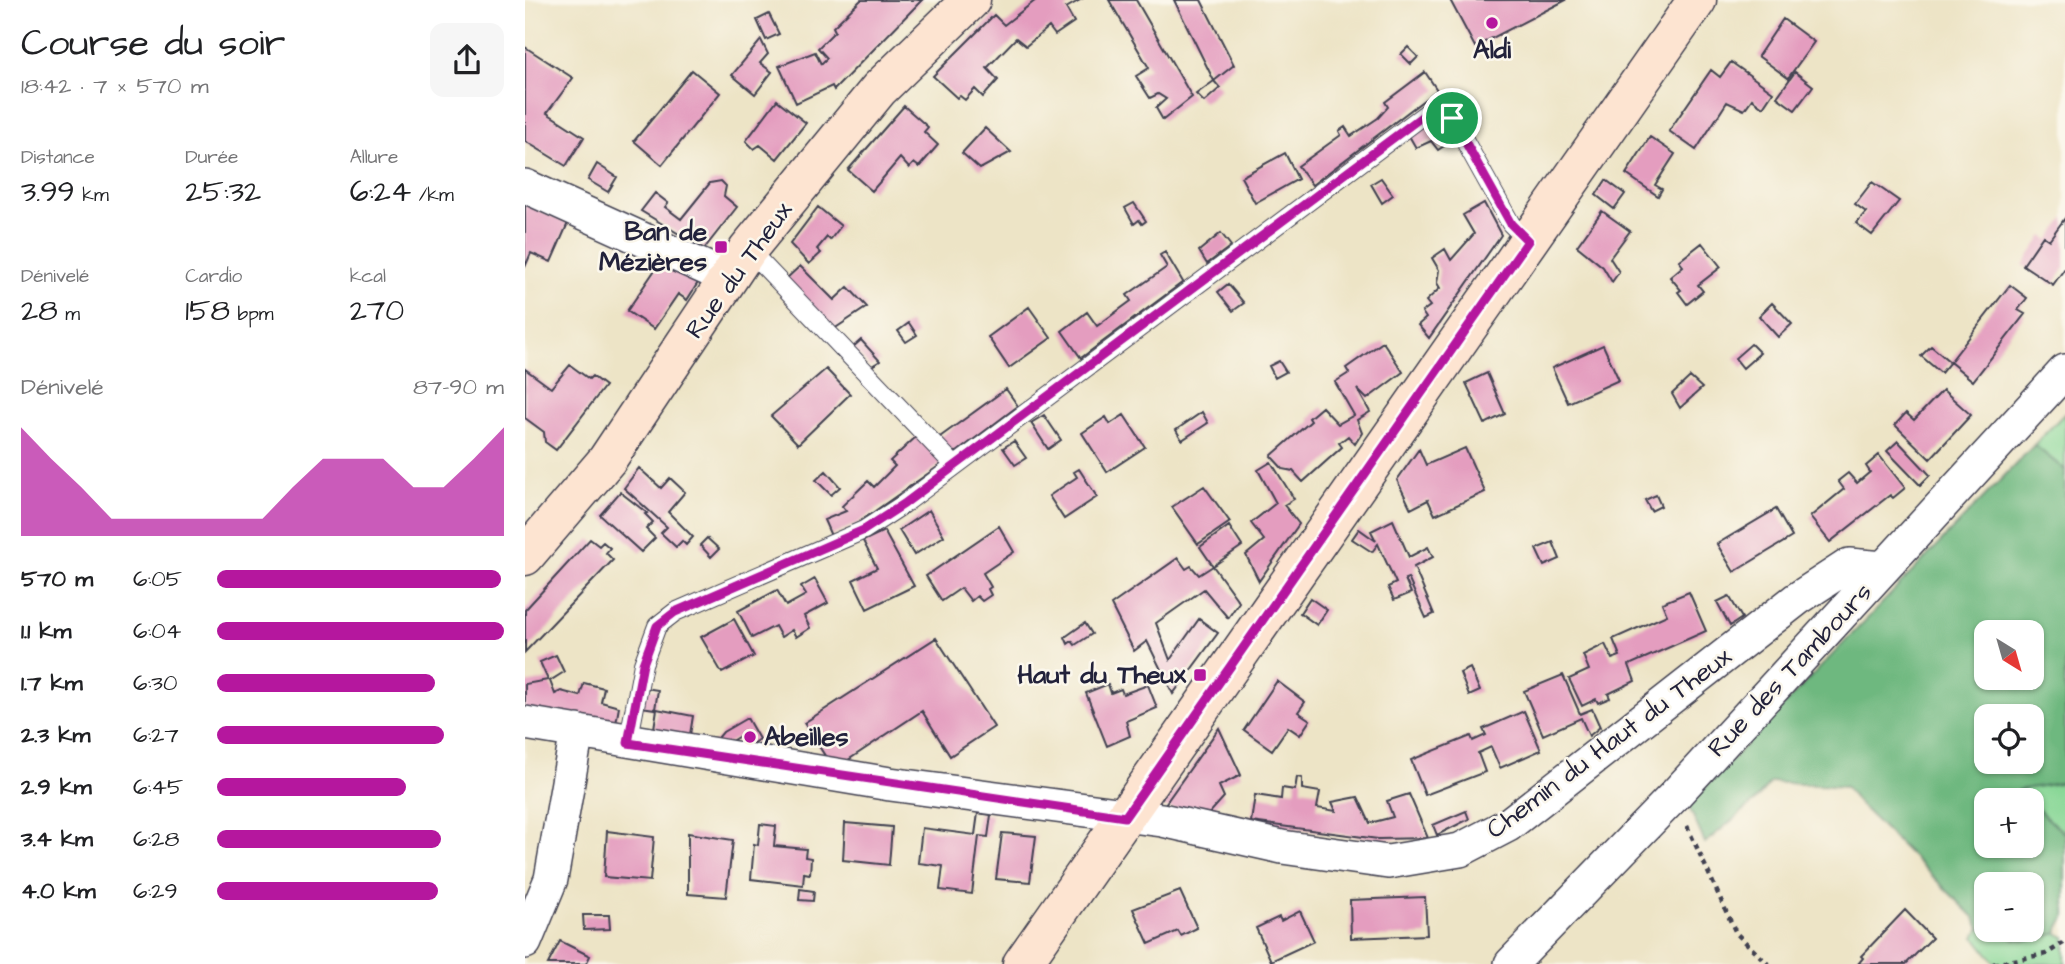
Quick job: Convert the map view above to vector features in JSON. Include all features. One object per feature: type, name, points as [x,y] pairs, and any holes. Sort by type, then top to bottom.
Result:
[{"type":"main road","name":"Rue du Theux","points":[[525,556],[607,460],[739,264],[879,89],[971,0]]},
{"type":"main road","points":[[1022,964],[1697,0]]},
{"type":"street","points":[[525,186],[739,264]]},
{"type":"street","name":"Rue des Tambours","points":[[1511,964],[1673,797],[2065,371]]},
{"type":"street","name":"Chemin du Haut du Theux","points":[[525,723],[628,743],[1125,817],[1163,820],[1282,847],[1388,862],[1461,850],[1508,825],[1818,585],[1849,565],[1884,568]]},
{"type":"street","points":[[525,942],[551,879],[577,731]]},
{"type":"lane","points":[[628,743],[643,664],[657,626],[675,612],[864,530],[955,466],[1436,106],[1452,118],[1511,224],[1528,241]]},
{"type":"lane","points":[[739,264],[955,466]]},
{"type":"path","points":[[1673,797],[1737,933],[1768,964]]},
{"type":"path","points":[[1993,964],[2046,954],[2065,942]]},
{"type":"green space","points":[[2065,413],[2065,470],[2034,445]]},
{"type":"green space","points":[[2034,445],[2065,470],[2065,782],[2030,788],[1974,788],[1974,858],[2044,858],[2044,815],[2065,834],[2065,917],[2057,933],[2044,937],[2044,872],[1974,872],[1974,917],[1858,803],[1846,787],[1771,782],[1754,802],[1705,843],[1688,805]]},
{"type":"green space","points":[[2065,782],[2065,834],[2044,815],[2044,788],[2029,788]]},
{"type":"green space","points":[[2057,933],[2065,937],[2065,964],[1996,964],[1979,942],[2044,942],[2044,937]]},
{"type":"building","points":[[861,0],[922,0],[834,90],[832,86],[796,103],[779,66],[815,52],[821,64],[827,58],[818,48],[835,31],[833,27]]},
{"type":"building","points":[[1036,0],[1080,0],[1066,8],[1074,22],[1055,35],[1049,27],[1026,46],[1016,38],[987,68],[998,80],[983,97],[975,89],[965,100],[960,96],[957,98],[933,76],[994,15],[1004,25]]},
{"type":"building","points":[[1109,0],[1136,0],[1192,97],[1163,120],[1156,108],[1166,99],[1158,94],[1150,98],[1136,76],[1149,68]]},
{"type":"building","points":[[1174,0],[1201,0],[1234,65],[1214,81]]},
{"type":"building","name":"Aldi","points":[[1450,0],[1566,0],[1475,47]]},
{"type":"building","points":[[769,14],[779,34],[766,40],[757,20]]},
{"type":"building","points":[[1783,19],[1814,42],[1788,78],[1758,56]]},
{"type":"building","points":[[761,40],[768,54],[760,63],[772,72],[755,94],[732,75]]},
{"type":"building","points":[[525,47],[573,78],[547,113],[584,137],[566,166],[525,141]]},
{"type":"building","points":[[1408,47],[1418,57],[1411,64],[1401,54]]},
{"type":"building","points":[[1731,62],[1773,92],[1763,107],[1752,99],[1744,110],[1727,102],[1696,150],[1669,131],[1711,70],[1720,77]]},
{"type":"building","points":[[692,70],[720,93],[662,165],[634,141]]},
{"type":"building","points":[[1425,72],[1437,90],[1312,185],[1298,166],[1341,135],[1339,131],[1345,127],[1351,136],[1378,118],[1388,107],[1385,102]]},
{"type":"building","points":[[1795,72],[1813,86],[1795,110],[1777,97]]},
{"type":"building","points":[[1214,81],[1220,88],[1204,102],[1196,94]]},
{"type":"building","points":[[777,100],[806,123],[777,159],[760,145],[754,149],[746,141]]},
{"type":"building","points":[[904,106],[928,127],[924,132],[938,145],[919,167],[914,163],[909,168],[900,158],[872,191],[848,170]]},
{"type":"building","points":[[1426,120],[1440,124],[1450,142],[1438,150],[1431,141],[1416,148],[1408,134]]},
{"type":"building","points":[[985,128],[1011,152],[980,169],[962,153]]},
{"type":"building","points":[[1650,137],[1675,154],[1655,185],[1662,189],[1658,196],[1626,174]]},
{"type":"building","points":[[1285,153],[1298,179],[1255,203],[1241,177]]},
{"type":"building","points":[[597,164],[617,177],[608,192],[588,180]]},
{"type":"building","points":[[1381,178],[1393,195],[1382,203],[1371,184]]},
{"type":"building","points":[[1606,180],[1625,194],[1614,209],[1596,195]]},
{"type":"building","points":[[721,181],[726,186],[724,196],[737,207],[704,249],[641,211],[655,193],[668,203],[665,207],[681,219],[710,183]]},
{"type":"building","points":[[1872,182],[1899,201],[1872,235],[1856,223],[1866,212],[1855,204]]},
{"type":"building","points":[[1134,203],[1146,221],[1142,224],[1139,220],[1134,224],[1125,208]]},
{"type":"building","points":[[1484,203],[1501,235],[1429,338],[1418,325],[1426,318],[1422,312],[1430,306],[1426,301],[1440,288],[1437,283],[1439,270],[1432,258],[1445,249],[1451,260],[1474,234],[1463,215]]},
{"type":"building","points":[[525,204],[568,223],[551,262],[531,253],[525,267]]},
{"type":"building","points":[[818,207],[841,226],[830,240],[827,237],[817,249],[821,253],[809,264],[790,244]]},
{"type":"building","points":[[1602,211],[1630,231],[1610,258],[1619,272],[1612,282],[1603,267],[1577,246]]},
{"type":"building","points":[[2065,218],[2065,268],[2053,285],[2023,265],[2043,236],[2049,240]]},
{"type":"building","points":[[1221,233],[1231,246],[1207,264],[1199,251]]},
{"type":"building","points":[[1702,243],[1721,267],[1698,285],[1703,291],[1687,304],[1678,292],[1681,290],[1670,277],[1683,266],[1679,261]]},
{"type":"building","points":[[1165,252],[1183,282],[1081,358],[1062,331],[1087,312],[1097,326],[1131,301],[1127,295],[1167,267],[1160,255]]},
{"type":"building","points":[[659,264],[699,281],[687,300],[678,294],[654,329],[627,311]]},
{"type":"building","points":[[800,266],[834,300],[848,287],[867,307],[834,329],[786,279]]},
{"type":"building","points":[[1228,284],[1244,303],[1233,311],[1218,292]]},
{"type":"building","points":[[2010,285],[2027,298],[2018,310],[2025,314],[1973,381],[1950,362]]},
{"type":"building","points":[[1772,303],[1792,324],[1778,337],[1759,316]]},
{"type":"building","points":[[1029,307],[1051,338],[1009,368],[988,337]]},
{"type":"building","points":[[909,323],[917,335],[906,342],[898,331]]},
{"type":"building","points":[[861,340],[880,361],[870,367],[852,348]]},
{"type":"building","points":[[1383,342],[1403,372],[1367,399],[1357,389],[1370,412],[1357,420],[1362,433],[1355,444],[1348,436],[1339,443],[1342,447],[1303,482],[1293,471],[1283,469],[1271,456],[1311,421],[1309,418],[1322,407],[1338,424],[1354,415],[1335,382],[1349,373],[1346,368]]},
{"type":"building","points":[[1751,344],[1760,353],[1743,368],[1735,358]]},
{"type":"building","points":[[1603,345],[1619,380],[1568,403],[1552,368]]},
{"type":"building","points":[[1931,346],[1950,362],[1941,373],[1921,356]]},
{"type":"building","points":[[1279,361],[1286,372],[1275,378],[1269,366]]},
{"type":"building","points":[[570,365],[589,379],[592,376],[605,386],[556,450],[545,442],[544,432],[525,418],[525,369],[551,388]]},
{"type":"building","points":[[826,369],[850,394],[798,444],[771,416]]},
{"type":"building","points":[[1487,373],[1505,414],[1485,424],[1466,383]]},
{"type":"building","points":[[1690,377],[1702,388],[1680,408],[1672,394]]},
{"type":"building","points":[[1006,389],[1018,406],[957,452],[949,451],[937,439]]},
{"type":"building","points":[[1943,390],[1971,415],[1930,459],[1895,425],[1906,413],[1914,420]]},
{"type":"building","points":[[1202,412],[1208,423],[1182,440],[1176,430]]},
{"type":"building","points":[[1044,415],[1061,440],[1048,449],[1031,423]]},
{"type":"building","points":[[1124,415],[1145,447],[1107,472],[1082,433],[1106,417],[1110,424]]},
{"type":"building","points":[[917,436],[943,463],[858,523],[831,536],[824,520],[846,511],[842,506],[868,481],[874,487],[895,466],[890,461]]},
{"type":"building","points":[[1014,441],[1026,458],[1015,465],[1003,448]]},
{"type":"building","points":[[1898,441],[1930,475],[1920,485],[1887,451]]},
{"type":"building","points":[[1465,448],[1485,492],[1435,515],[1428,500],[1411,509],[1397,480],[1419,449],[1426,465]]},
{"type":"building","points":[[1879,455],[1905,488],[1893,498],[1890,495],[1830,542],[1810,517],[1844,489],[1838,481],[1848,473],[1857,483],[1870,472],[1866,466]]},
{"type":"building","points":[[1271,462],[1294,499],[1284,505],[1299,524],[1259,581],[1246,555],[1264,540],[1251,523],[1276,503],[1258,470]]},
{"type":"building","points":[[639,468],[661,488],[670,478],[685,492],[668,512],[693,537],[686,545],[682,541],[676,547],[661,533],[667,527],[624,488]]},
{"type":"building","points":[[1079,469],[1097,497],[1064,519],[1049,496],[1077,477],[1074,472]]},
{"type":"building","points":[[826,471],[840,487],[831,495],[816,480]]},
{"type":"building","points":[[1204,486],[1230,522],[1198,544],[1172,507]]},
{"type":"building","points":[[620,492],[647,513],[645,514],[653,522],[646,529],[655,538],[641,552],[600,515]]},
{"type":"building","points":[[1656,495],[1661,506],[1651,511],[1645,500]]},
{"type":"building","points":[[1776,509],[1792,537],[1734,572],[1717,544]]},
{"type":"building","points":[[929,510],[944,536],[914,555],[899,530]]},
{"type":"building","points":[[1393,520],[1409,557],[1428,547],[1433,557],[1414,567],[1434,614],[1426,618],[1408,578],[1405,579],[1411,593],[1394,600],[1388,587],[1396,583],[1378,544],[1372,552],[1352,539],[1359,529],[1376,541],[1371,531]]},
{"type":"building","points":[[999,526],[1014,552],[983,573],[991,587],[988,589],[991,595],[982,601],[977,596],[971,601],[961,588],[942,601],[926,576]]},
{"type":"building","points":[[1229,526],[1242,546],[1213,566],[1200,547]]},
{"type":"building","points":[[884,531],[914,586],[867,609],[853,580],[877,568],[863,541]]},
{"type":"building","points":[[707,538],[719,549],[711,557],[700,545]]},
{"type":"building","points":[[590,539],[599,546],[603,542],[610,548],[606,553],[613,560],[525,652],[525,610]]},
{"type":"building","points":[[1553,542],[1560,559],[1544,566],[1536,549]]},
{"type":"building","points":[[1178,558],[1186,569],[1191,566],[1199,575],[1213,566],[1239,602],[1228,618],[1204,589],[1156,623],[1170,660],[1199,619],[1218,633],[1173,694],[1147,641],[1134,651],[1111,605]]},
{"type":"building","points":[[815,579],[828,603],[804,616],[810,628],[796,637],[792,630],[781,637],[775,626],[752,638],[738,611],[777,590],[786,606],[806,595],[801,587]]},
{"type":"building","points":[[1689,592],[1706,631],[1629,665],[1635,681],[1608,694],[1610,698],[1598,703],[1596,699],[1582,706],[1569,679],[1589,670],[1583,655],[1605,644],[1612,659],[1620,656],[1613,639],[1667,615],[1662,603]]},
{"type":"building","points":[[1729,596],[1742,618],[1730,626],[1717,602]]},
{"type":"building","points":[[1310,598],[1327,610],[1317,625],[1300,613]]},
{"type":"building","points":[[734,619],[754,656],[722,673],[701,637]]},
{"type":"building","points":[[1085,623],[1092,634],[1075,645],[1072,641],[1068,644],[1065,637]]},
{"type":"building","points":[[936,638],[994,727],[950,756],[922,711],[839,766],[831,765],[804,723]]},
{"type":"building","points":[[556,655],[564,672],[550,681],[555,694],[561,691],[580,696],[584,683],[604,688],[601,702],[619,707],[615,729],[525,714],[525,684],[548,680],[540,662]]},
{"type":"building","points":[[1470,668],[1480,691],[1469,696],[1460,673]]},
{"type":"building","points":[[1563,675],[1580,714],[1592,709],[1600,727],[1589,736],[1581,718],[1543,735],[1524,691]]},
{"type":"building","points":[[1277,681],[1305,702],[1298,712],[1310,720],[1300,735],[1288,727],[1272,750],[1244,730]]},
{"type":"building","points":[[1108,684],[1111,693],[1121,689],[1123,694],[1148,685],[1157,708],[1126,721],[1130,736],[1107,746],[1086,693]]},
{"type":"building","points":[[645,688],[658,690],[655,709],[641,707]]},
{"type":"building","points":[[657,709],[693,716],[689,741],[653,735]]},
{"type":"building","points":[[1524,711],[1541,750],[1500,768],[1491,747],[1478,753],[1485,772],[1425,795],[1411,760],[1471,736],[1473,741],[1486,735],[1483,729]]},
{"type":"building","points":[[747,718],[759,739],[749,746],[741,735],[722,747],[712,745],[723,732]]},
{"type":"building","points":[[1219,728],[1241,775],[1219,786],[1224,797],[1208,815],[1163,807]]},
{"type":"building","points":[[1297,777],[1302,778],[1302,789],[1320,792],[1317,808],[1336,811],[1332,802],[1358,797],[1370,823],[1393,817],[1387,801],[1409,794],[1428,838],[1378,839],[1251,822],[1255,795],[1281,799],[1282,788],[1295,790]]},
{"type":"building","points":[[1466,811],[1469,819],[1437,835],[1433,825]]},
{"type":"building","points":[[978,813],[991,815],[988,837],[979,836],[972,894],[940,890],[943,866],[918,863],[922,828],[975,835]]},
{"type":"building","points":[[845,823],[892,827],[889,865],[843,860]]},
{"type":"building","points":[[760,824],[776,826],[774,846],[806,849],[805,857],[811,858],[810,874],[804,873],[803,885],[751,879],[754,844],[758,845]]},
{"type":"building","points":[[607,831],[654,837],[650,881],[604,877]]},
{"type":"building","points":[[688,833],[733,840],[726,897],[688,894]]},
{"type":"building","points":[[1002,833],[1036,836],[1030,882],[996,879]]},
{"type":"building","points":[[800,889],[814,891],[813,901],[799,900]]},
{"type":"building","points":[[1180,891],[1197,928],[1181,936],[1178,931],[1149,944],[1133,909]]},
{"type":"building","points":[[1425,897],[1427,935],[1351,938],[1350,900]]},
{"type":"building","points":[[1905,910],[1932,938],[1906,964],[1858,964],[1863,958],[1861,956]]},
{"type":"building","points":[[1300,911],[1314,941],[1271,961],[1256,928],[1279,917],[1281,921]]},
{"type":"building","points":[[583,915],[609,915],[610,929],[584,930]]},
{"type":"building","points":[[560,941],[590,956],[586,964],[548,964]]},
{"type":"place","name":"Aldi","points":[[1492,23]]},
{"type":"place","name":"Ban de Mézières","points":[[721,247]]},
{"type":"place","name":"Haut du Theux","points":[[1200,675]]},
{"type":"place","name":"Abeilles","points":[[750,737]]},
{"type":"route","points":[[1436,106],[1452,118],[1464,144],[1511,224],[1528,241],[1125,817],[628,743],[643,664],[657,626],[675,612],[864,530],[904,504],[1436,106]]}]
